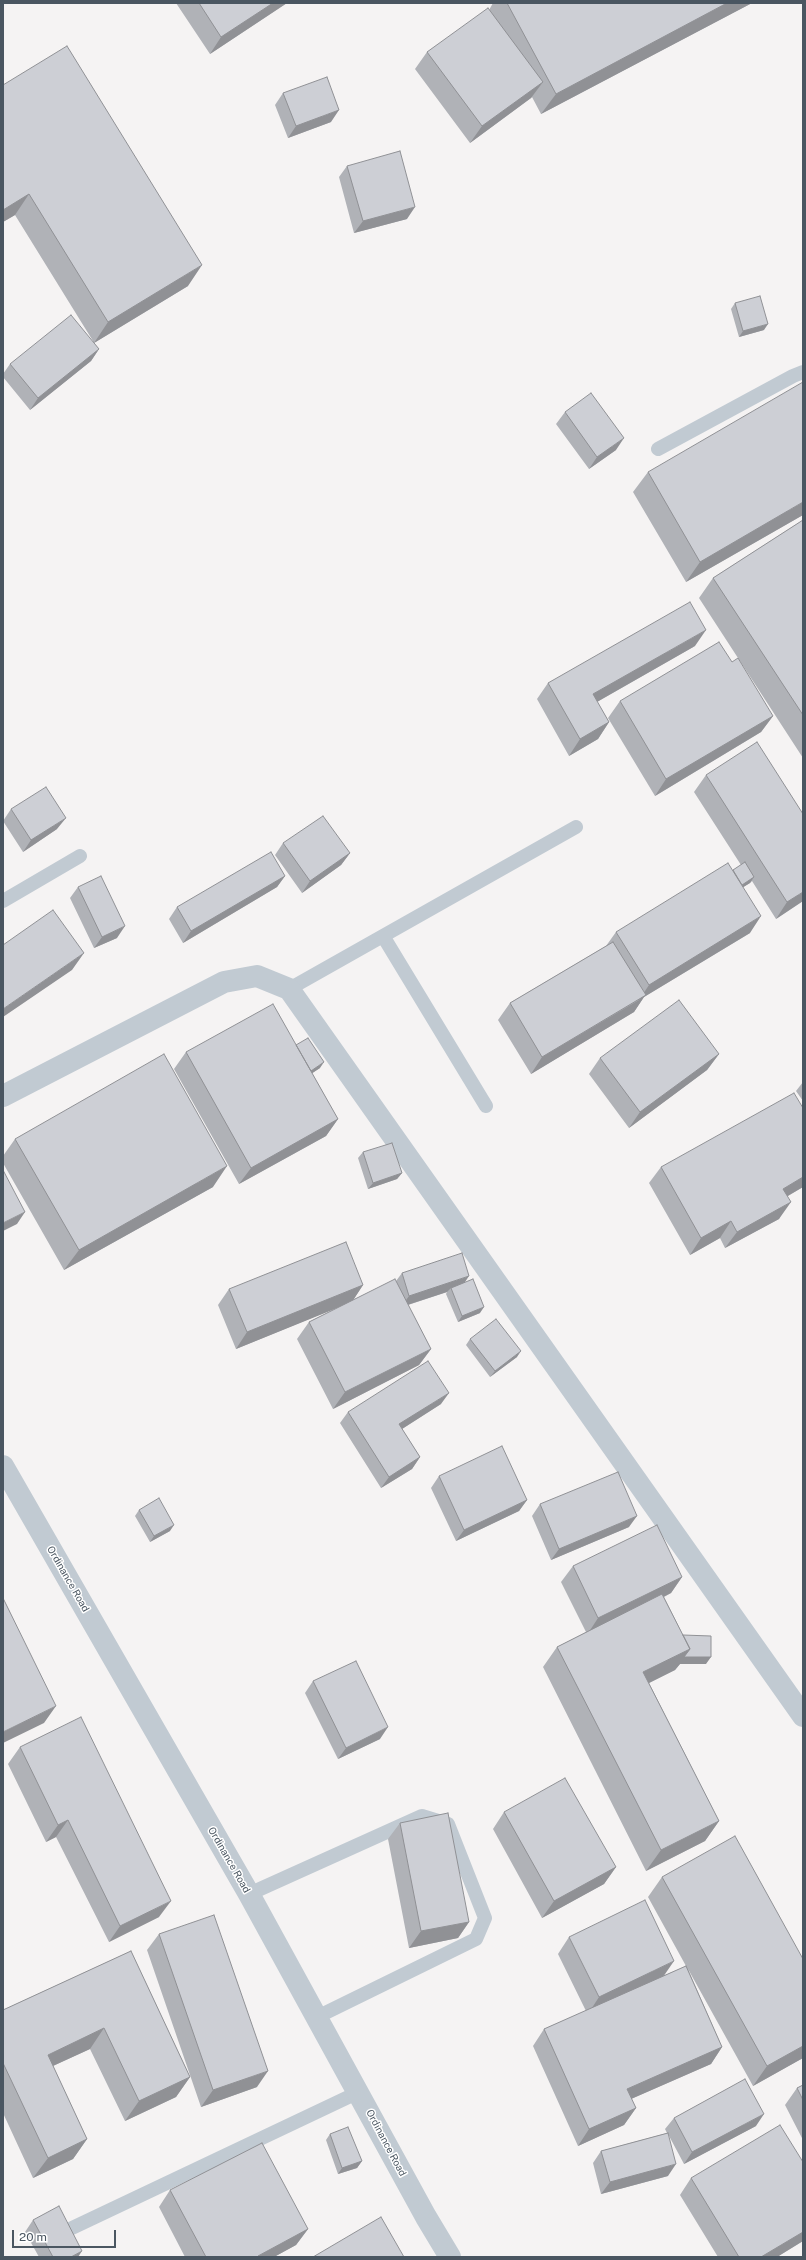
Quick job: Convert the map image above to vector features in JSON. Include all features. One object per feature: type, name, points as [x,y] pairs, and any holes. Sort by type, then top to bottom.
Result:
[{"type":"street","points":[[3,1096],[224,982],[257,976],[289,989],[803,1716]]},
{"type":"street","name":"Ordinance Road","points":[[3,1466],[248,1894],[359,2092],[426,2217],[450,2257]]},
{"type":"lane","points":[[658,449],[803,372]]},
{"type":"lane","points":[[289,989],[576,827]]},
{"type":"lane","points":[[3,901],[80,856]]},
{"type":"lane","points":[[383,936],[486,1106]]},
{"type":"lane","points":[[248,1894],[422,1816],[448,1824],[485,1918],[476,1939],[317,2017]]},
{"type":"lane","points":[[72,2228],[359,2092]]},
{"type":"building","points":[[199,3],[273,3],[221,37]]},
{"type":"building","points":[[507,3],[727,3],[556,94]]},
{"type":"building","points":[[488,8],[543,82],[482,126],[427,52]]},
{"type":"building","points":[[67,46],[202,265],[108,322],[29,194],[3,210],[3,85]]},
{"type":"building","points":[[327,77],[339,110],[296,126],[283,93]]},
{"type":"building","points":[[400,151],[415,207],[363,221],[347,166]]},
{"type":"building","points":[[760,296],[768,324],[743,331],[735,303]]},
{"type":"building","points":[[71,315],[99,349],[38,398],[10,364]]},
{"type":"building","points":[[803,382],[803,502],[700,562],[648,472]]},
{"type":"building","points":[[591,393],[624,438],[597,457],[565,412]]},
{"type":"building","points":[[803,520],[803,715],[713,578]]},
{"type":"building","points":[[690,602],[706,630],[593,694],[609,722],[580,739],[548,683]]},
{"type":"building","points":[[719,642],[732,662],[738,658],[773,716],[666,779],[620,701]]},
{"type":"building","points":[[757,742],[803,814],[803,892],[787,902],[706,775]]},
{"type":"building","points":[[46,787],[66,818],[31,840],[11,809]]},
{"type":"building","points":[[323,816],[350,853],[310,881],[283,843]]},
{"type":"building","points":[[271,852],[285,876],[191,931],[177,907]]},
{"type":"building","points":[[745,862],[754,877],[742,885],[733,870]]},
{"type":"building","points":[[728,863],[761,916],[649,985],[616,932]]},
{"type":"building","points":[[101,876],[125,926],[102,937],[78,887]]},
{"type":"building","points":[[53,910],[84,953],[3,1009],[3,945]]},
{"type":"building","points":[[613,942],[646,995],[542,1057],[510,1003]]},
{"type":"building","points":[[679,1000],[719,1054],[640,1112],[600,1058]]},
{"type":"building","points":[[273,1004],[338,1119],[251,1168],[186,1052]]},
{"type":"building","points":[[308,1038],[324,1062],[311,1071],[296,1045]]},
{"type":"building","points":[[164,1054],[227,1166],[79,1250],[15,1139]]},
{"type":"building","points":[[794,1093],[803,1108],[803,1177],[783,1189],[791,1202],[737,1232],[731,1221],[701,1238],[661,1167]]},
{"type":"building","points":[[392,1143],[402,1173],[373,1183],[363,1152]]},
{"type":"building","points":[[3,1170],[25,1212],[3,1223]]},
{"type":"building","points":[[346,1242],[363,1285],[247,1332],[229,1289]]},
{"type":"building","points":[[462,1253],[469,1276],[409,1296],[402,1273]]},
{"type":"building","points":[[395,1279],[431,1349],[345,1392],[309,1322]]},
{"type":"building","points":[[473,1279],[484,1307],[462,1316],[451,1288]]},
{"type":"building","points":[[496,1319],[521,1351],[495,1371],[470,1339]]},
{"type":"building","points":[[428,1361],[449,1393],[399,1424],[420,1457],[389,1477],[348,1412]]},
{"type":"building","points":[[502,1446],[527,1500],[464,1530],[439,1476]]},
{"type":"building","points":[[618,1472],[637,1516],[559,1549],[540,1504]]},
{"type":"building","points":[[159,1498],[174,1525],[154,1536],[139,1510]]},
{"type":"building","points":[[657,1525],[682,1577],[598,1618],[573,1566]]},
{"type":"building","points":[[662,1594],[690,1649],[643,1672],[719,1821],[661,1850],[557,1647]]},
{"type":"building","points":[[3,1598],[56,1706],[3,1732]]},
{"type":"building","points":[[683,1635],[711,1636],[711,1657],[684,1657],[690,1649]]},
{"type":"building","points":[[356,1661],[388,1727],[346,1748],[313,1681]]},
{"type":"building","points":[[81,1717],[171,1901],[120,1926],[68,1820],[58,1825],[20,1747]]},
{"type":"building","points":[[565,1778],[616,1867],[554,1901],[504,1812]]},
{"type":"building","points":[[448,1813],[469,1922],[421,1931],[400,1823]]},
{"type":"building","points":[[735,1836],[803,1959],[803,2046],[767,2066],[662,1877]]},
{"type":"building","points":[[645,1900],[674,1961],[599,1997],[569,1937]]},
{"type":"building","points":[[214,1915],[268,2071],[213,2090],[159,1934]]},
{"type":"building","points":[[131,1951],[190,2077],[139,2101],[104,2028],[48,2055],[87,2139],[48,2158],[3,2063],[3,2010]]},
{"type":"building","points":[[686,1966],[722,2047],[627,2089],[636,2108],[589,2129],[544,2029]]},
{"type":"building","points":[[745,2079],[764,2114],[692,2152],[674,2118]]},
{"type":"building","points":[[803,2085],[803,2100],[797,2088]]},
{"type":"building","points":[[780,2125],[803,2162],[803,2232],[761,2257],[739,2257],[691,2178]]},
{"type":"building","points":[[348,2127],[362,2161],[342,2168],[330,2134]]},
{"type":"building","points":[[668,2133],[676,2164],[610,2182],[601,2151]]},
{"type":"building","points":[[262,2143],[308,2229],[258,2257],[206,2257],[170,2190]]},
{"type":"building","points":[[59,2206],[82,2251],[71,2257],[53,2257],[33,2220]]},
{"type":"building","points":[[381,2217],[404,2257],[313,2257]]}]
